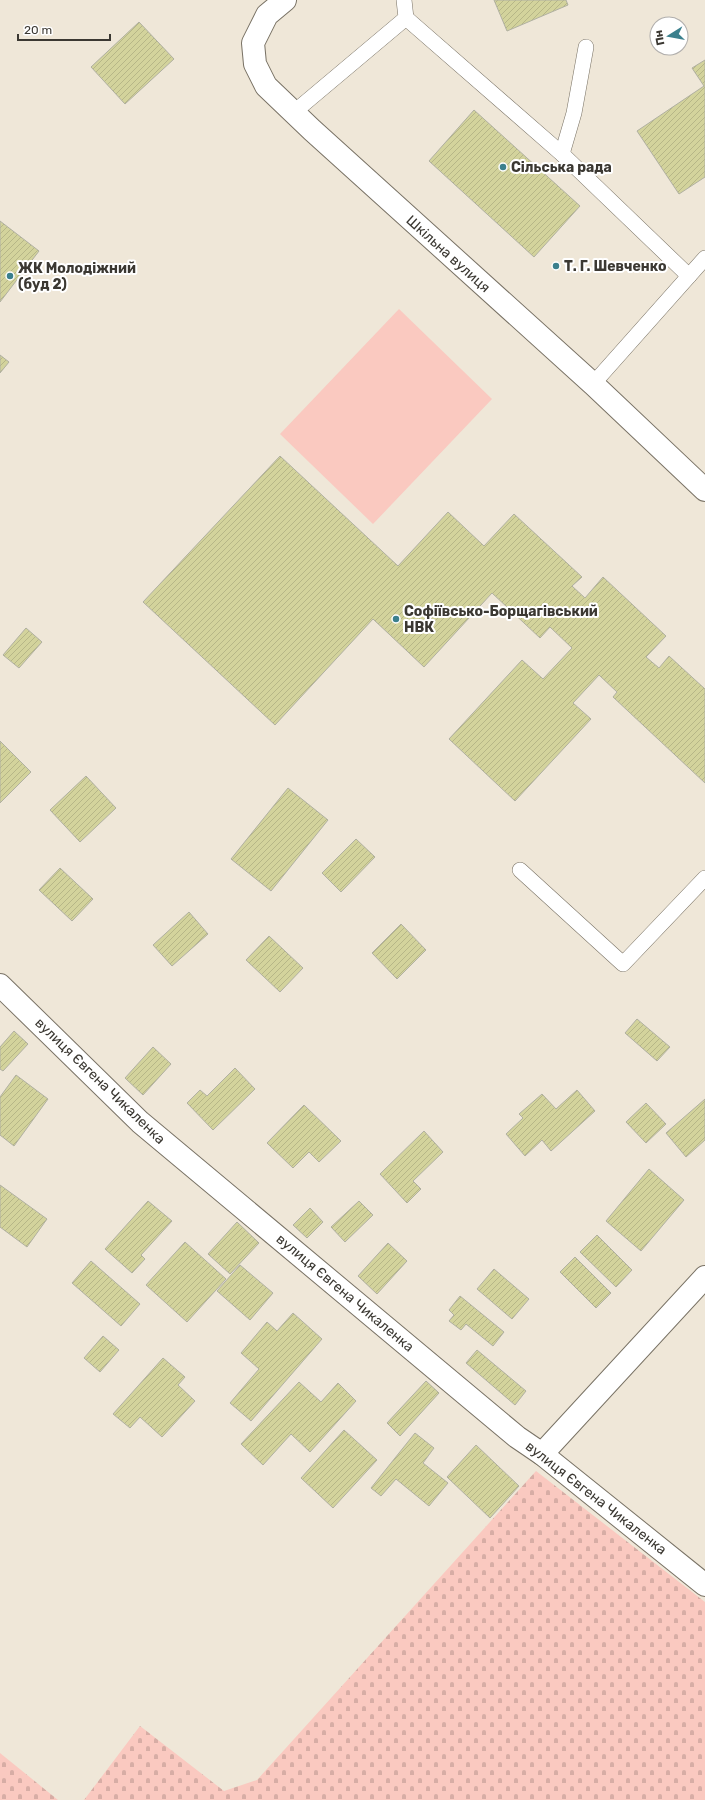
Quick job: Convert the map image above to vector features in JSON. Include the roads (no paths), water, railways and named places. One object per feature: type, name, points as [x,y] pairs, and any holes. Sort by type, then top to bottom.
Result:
[{"type":"street","name":"Шкільна вулиця","points":[[285,0],[267,15],[253,43],[255,64],[266,86],[592,384],[705,490]]},
{"type":"street","name":"вулиця Євгена Чикаленка","points":[[0,985],[140,1122],[518,1437],[542,1454],[705,1584]]},
{"type":"street","points":[[542,1454],[705,1277]]},
{"type":"lane","points":[[404,0],[406,18],[562,154],[689,276]]},
{"type":"lane","points":[[294,113],[406,18]]},
{"type":"lane","points":[[562,154],[574,113],[586,47]]},
{"type":"lane","points":[[592,384],[705,258]]},
{"type":"lane","points":[[520,870],[623,964],[705,878]]},
{"type":"place","name":"Сільська рада","points":[[503,167]]},
{"type":"place","name":"Т. Г. Шевченко","points":[[556,266]]},
{"type":"place","name":"ЖК Молодіжний (буд 2)","points":[[10,276]]},
{"type":"place","name":"Софіївсько-Борщагівський НВК","points":[[396,619]]}]
